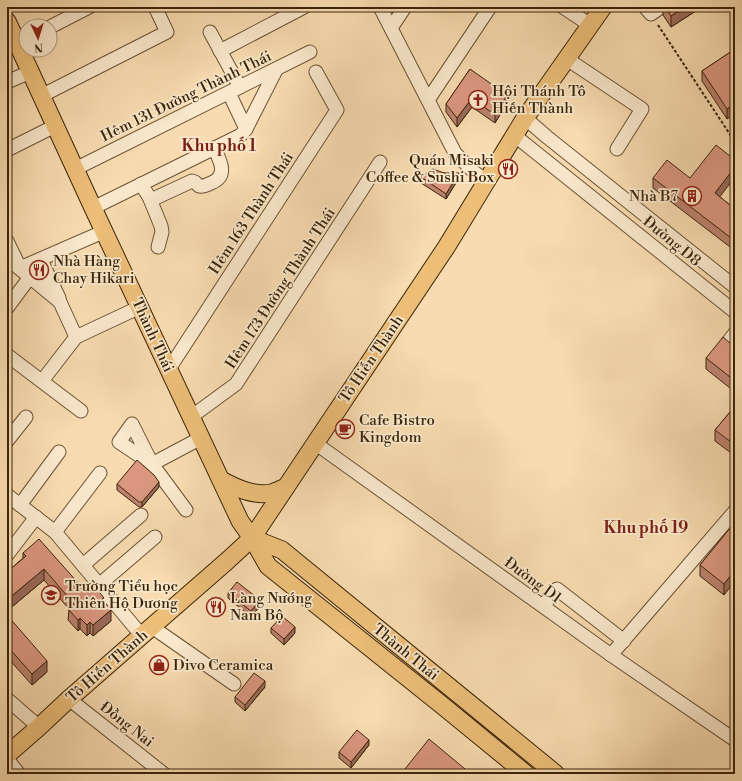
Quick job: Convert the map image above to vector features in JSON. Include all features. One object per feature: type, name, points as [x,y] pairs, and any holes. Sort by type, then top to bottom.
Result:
[{"type":"main road","name":"Tô Hiến Thành","points":[[7,755],[252,538],[450,242],[525,118],[603,7]]},
{"type":"main road","name":"Thành Thái","points":[[7,21],[18,36]]},
{"type":"main road","name":"Thành Thái","points":[[26,58],[30,72],[41,96],[220,480],[240,521],[252,538],[268,566],[526,774]]},
{"type":"main road","points":[[220,480],[235,487],[259,494],[273,493],[286,487]]},
{"type":"main road","name":"Thành Thái","points":[[252,538],[282,550],[556,774]]},
{"type":"main road","points":[[443,706],[455,691]]},
{"type":"street","points":[[58,22],[89,7]]},
{"type":"street","points":[[41,96],[167,32],[155,7]]},
{"type":"street","points":[[220,51],[304,7]]},
{"type":"street","points":[[380,7],[455,153],[474,172],[486,181]]},
{"type":"street","points":[[391,28],[405,7]]},
{"type":"street","points":[[428,100],[490,7]]},
{"type":"street","points":[[564,7],[590,25]]},
{"type":"street","points":[[210,32],[220,51],[235,90],[246,129]]},
{"type":"street","name":"Hẻm 131 Đường Thành Thái","points":[[75,169],[310,52]]},
{"type":"street","points":[[567,59],[642,109],[617,149]]},
{"type":"street","points":[[93,208],[241,135],[246,129],[276,70]]},
{"type":"street","points":[[7,82],[30,72]]},
{"type":"street","name":"Hẻm 163 Thành Thái","points":[[169,369],[337,110],[316,72]]},
{"type":"street","name":"Đường D8","points":[[525,118],[735,287]]},
{"type":"street","points":[[7,150],[55,126]]},
{"type":"street","name":"Đường D8","points":[[514,135],[735,312]]},
{"type":"street","points":[[183,164],[192,181],[199,186],[202,187],[216,182],[220,176],[222,164],[214,148]]},
{"type":"street","name":"Hẻm 173 Đường Thành Thái","points":[[191,417],[236,384],[380,162]]},
{"type":"street","points":[[150,199],[154,200],[192,181]]},
{"type":"street","points":[[142,184],[161,226],[162,232],[158,248]]},
{"type":"street","points":[[7,308],[25,273],[41,260],[104,231]]},
{"type":"street","points":[[7,241],[25,273]]},
{"type":"street","points":[[7,259],[60,302]]},
{"type":"street","points":[[41,260],[76,337]]},
{"type":"street","points":[[42,381],[76,337],[140,307]]},
{"type":"street","points":[[735,333],[728,342],[735,347]]},
{"type":"street","points":[[7,355],[82,411]]},
{"type":"street","points":[[7,440],[26,418]]},
{"type":"street","points":[[186,510],[152,464],[201,438]]},
{"type":"street","name":"Đường D1","points":[[315,443],[611,656],[735,740]]},
{"type":"street","points":[[20,505],[59,452]]},
{"type":"street","points":[[55,532],[100,473]]},
{"type":"street","points":[[7,495],[55,532],[99,585],[147,631],[234,684]]},
{"type":"street","points":[[611,656],[735,511]]},
{"type":"street","points":[[83,565],[142,515]]},
{"type":"street","points":[[7,555],[36,517]]},
{"type":"street","points":[[99,585],[155,537]]},
{"type":"street","points":[[543,606],[557,589],[624,641]]},
{"type":"street","points":[[7,699],[39,727]]},
{"type":"street","name":"Đồng Nai","points":[[69,699],[164,774]]},
{"type":"street","points":[[7,759],[19,774]]},
{"type":"path","points":[[652,9],[735,142]]},
{"type":"building","points":[[665,7],[685,7],[671,16]]},
{"type":"building","points":[[735,49],[735,103],[727,109],[702,71]]},
{"type":"building","name":"Hội Thánh Tô Hiến Thành","points":[[470,69],[507,95],[495,115],[472,98],[457,118],[446,104]]},
{"type":"building","name":"Nhà B7","points":[[716,145],[735,160],[735,167],[715,193],[735,209],[735,241],[653,178],[667,160],[690,178]]},
{"type":"building","points":[[433,169],[444,173],[459,173],[446,194],[421,177]]},
{"type":"building","points":[[723,337],[730,343],[735,344],[735,381],[706,358]]},
{"type":"building","points":[[735,406],[735,445],[715,430]]},
{"type":"building","points":[[137,460],[154,475],[159,482],[142,502],[139,502],[117,484]]},
{"type":"building","points":[[735,522],[735,570],[724,584],[700,565]]},
{"type":"building","points":[[39,539],[87,593],[95,587],[104,598],[102,599],[111,610],[93,625],[90,622],[87,625],[80,618],[78,620],[68,609],[74,604],[44,569],[7,600],[7,572],[26,556],[23,553]]},
{"type":"building","points":[[237,582],[260,600],[251,611],[228,593]]},
{"type":"building","points":[[7,615],[47,661],[32,674],[7,646]]},
{"type":"building","points":[[282,616],[295,627],[284,639],[271,628]]},
{"type":"building","points":[[254,673],[265,681],[245,705],[235,697]]},
{"type":"building","points":[[357,730],[369,740],[351,762],[339,752]]},
{"type":"building","points":[[429,739],[465,769],[475,774],[401,774]]},
{"type":"place","name":"Hội Thánh Tô Hiến Thành","points":[[478,100]]},
{"type":"place","name":"Quán Misaki Coffee & Sushi Box","points":[[508,169]]},
{"type":"place","name":"Nhà B7","points":[[692,196]]},
{"type":"place","name":"Nhà Hàng Chay Hikari","points":[[39,270]]},
{"type":"place","name":"Cafe Bistro Kingdom","points":[[345,429]]},
{"type":"place","name":"Trường Tiểu học Thiên Hộ Dương","points":[[51,595]]},
{"type":"place","name":"Làng Nướng Nam Bộ","points":[[216,607]]},
{"type":"place","name":"Divo Ceramica","points":[[159,665]]},
{"type":"district","name":"Khu phố 1","points":[[219,145]]},
{"type":"district","name":"Khu phố 19","points":[[646,527]]}]
